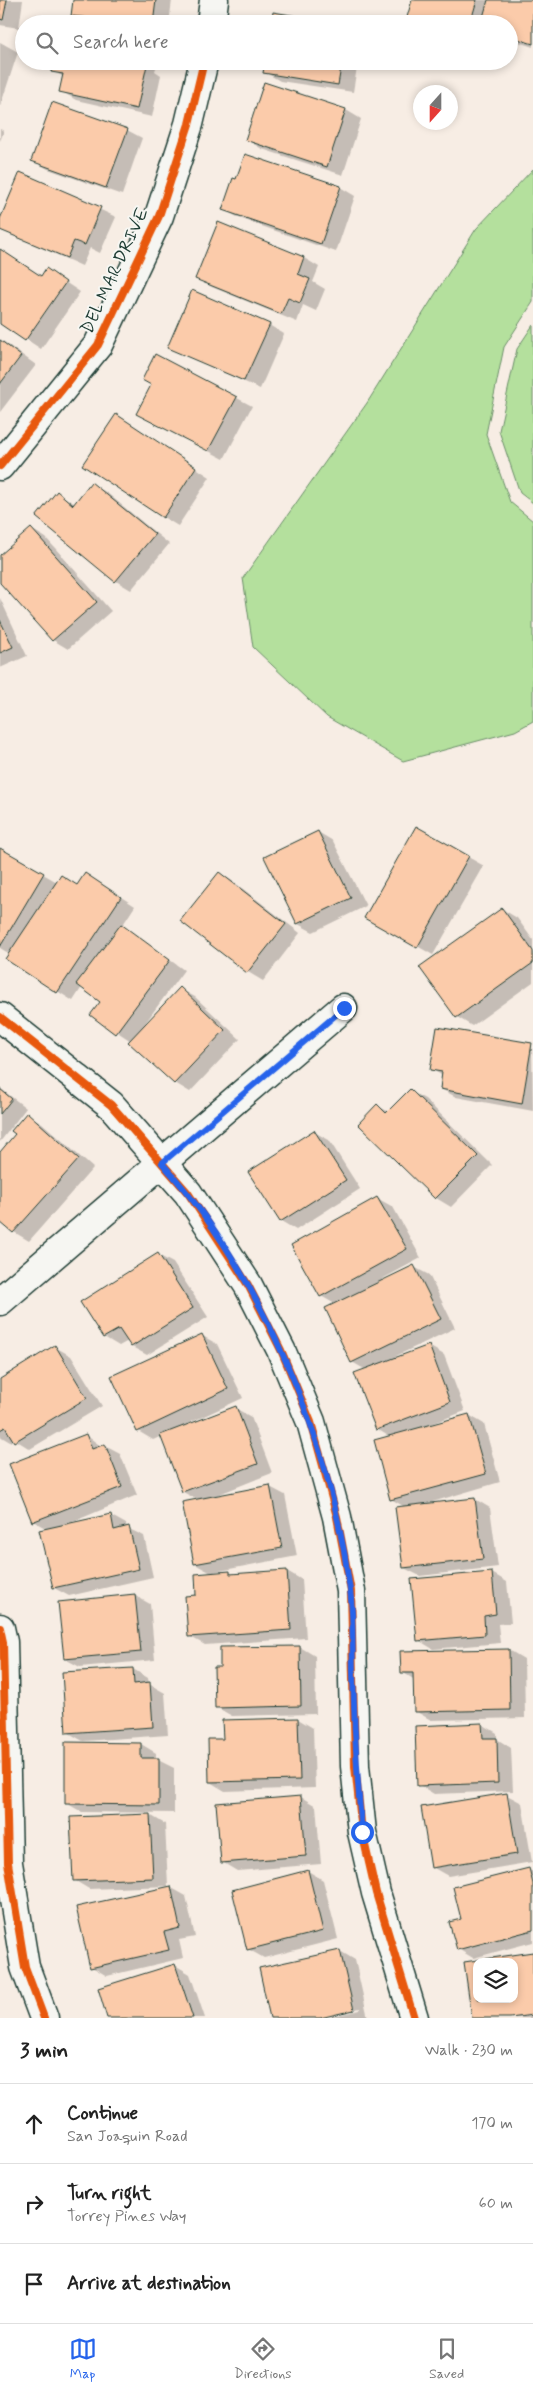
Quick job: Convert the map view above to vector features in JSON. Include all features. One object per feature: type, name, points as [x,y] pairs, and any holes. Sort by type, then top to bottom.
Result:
[{"type":"street","points":[[212,15],[214,0]]},
{"type":"street","name":"DEL MAR DRIVE","points":[[0,466],[98,345],[159,216],[189,124],[202,70]]},
{"type":"street","points":[[0,1300],[344,1008]]},
{"type":"street","points":[[0,1017],[111,1105],[188,1193],[248,1285],[281,1350],[311,1422],[337,1518],[351,1591],[356,1766],[362,1832],[376,1893],[414,2018]]},
{"type":"street","points":[[0,1628],[3,1642],[8,1863],[25,1967],[44,2018]]},
{"type":"green space","points":[[533,169],[533,302],[504,347],[486,434],[510,502],[533,521],[533,721],[515,731],[403,761],[327,717],[253,647],[243,578],[367,403],[476,229]]},
{"type":"green space","points":[[533,325],[533,503],[520,493],[499,431],[517,349]]},
{"type":"building","points":[[0,0],[7,0],[3,20],[0,19]]},
{"type":"building","points":[[73,0],[156,0],[154,15],[71,15]]},
{"type":"building","points":[[412,0],[477,0],[473,15],[408,15]]},
{"type":"building","points":[[488,0],[533,0],[533,44],[518,39],[518,15],[484,15]]},
{"type":"building","points":[[273,12],[291,15],[272,15]]},
{"type":"building","points":[[52,70],[146,70],[137,109],[59,92],[63,74],[51,72]]},
{"type":"building","points":[[264,70],[340,70],[338,85],[263,73]]},
{"type":"building","points":[[264,82],[346,109],[327,167],[245,140]]},
{"type":"building","points":[[52,102],[128,129],[106,188],[31,161]]},
{"type":"building","points":[[245,154],[341,186],[321,244],[222,210],[233,178],[236,179]]},
{"type":"building","points":[[20,172],[101,207],[85,245],[74,241],[67,258],[0,230],[0,219]]},
{"type":"building","points":[[218,222],[304,257],[298,274],[310,279],[300,303],[288,298],[281,314],[195,279]]},
{"type":"building","points":[[0,249],[41,276],[46,268],[66,282],[25,341],[0,324]]},
{"type":"building","points":[[192,290],[270,324],[244,381],[167,348]]},
{"type":"building","points":[[0,340],[21,356],[0,384]]},
{"type":"building","points":[[155,354],[237,397],[208,451],[136,414],[151,385],[142,380]]},
{"type":"building","points":[[116,414],[196,467],[163,518],[82,465]]},
{"type":"building","points":[[91,482],[155,534],[115,582],[36,517],[57,491],[73,505]]},
{"type":"building","points":[[31,528],[97,602],[52,641],[0,583],[0,555]]},
{"type":"building","points":[[0,620],[13,647],[0,653]]},
{"type":"building","points":[[416,826],[469,856],[417,948],[364,918]]},
{"type":"building","points":[[318,831],[351,898],[297,924],[264,857]]},
{"type":"building","points":[[0,848],[44,873],[0,947]]},
{"type":"building","points":[[219,872],[286,924],[247,973],[180,921]]},
{"type":"building","points":[[85,873],[121,897],[57,993],[5,959],[61,875],[77,885]]},
{"type":"building","points":[[502,908],[533,951],[533,963],[456,1018],[419,967]]},
{"type":"building","points":[[121,924],[170,960],[115,1034],[90,1015],[100,1002],[76,984]]},
{"type":"building","points":[[180,987],[225,1030],[174,1084],[128,1042]]},
{"type":"building","points":[[437,1027],[532,1043],[522,1104],[440,1089],[442,1072],[430,1070]]},
{"type":"building","points":[[0,1089],[12,1099],[0,1114]]},
{"type":"building","points":[[410,1089],[478,1156],[435,1199],[358,1124],[377,1104],[386,1113]]},
{"type":"building","points":[[27,1112],[79,1159],[13,1233],[0,1222],[0,1152],[15,1134],[11,1131]]},
{"type":"building","points":[[314,1130],[346,1180],[280,1222],[248,1172]]},
{"type":"building","points":[[377,1197],[407,1249],[320,1297],[291,1245]]},
{"type":"building","points":[[158,1253],[193,1308],[131,1347],[119,1329],[103,1338],[80,1302]]},
{"type":"building","points":[[414,1265],[441,1319],[351,1363],[325,1308]]},
{"type":"building","points":[[202,1334],[228,1389],[137,1432],[111,1376]]},
{"type":"building","points":[[55,1345],[87,1398],[14,1442],[5,1427],[0,1430],[0,1379]]},
{"type":"building","points":[[429,1345],[450,1402],[376,1430],[354,1373]]},
{"type":"building","points":[[236,1406],[258,1464],[182,1492],[160,1435]]},
{"type":"building","points":[[469,1414],[486,1474],[390,1500],[374,1440]]},
{"type":"building","points":[[86,1434],[92,1449],[105,1444],[122,1487],[32,1522],[9,1464]]},
{"type":"building","points":[[270,1485],[282,1548],[194,1564],[182,1502]]},
{"type":"building","points":[[475,1498],[483,1559],[403,1568],[395,1507]]},
{"type":"building","points":[[111,1514],[114,1530],[129,1526],[139,1569],[53,1588],[39,1530]]},
{"type":"building","points":[[287,1570],[291,1630],[188,1637],[185,1596],[196,1595],[195,1574],[230,1571],[230,1574]]},
{"type":"building","points":[[492,1572],[496,1614],[484,1616],[485,1635],[417,1641],[411,1579]]},
{"type":"building","points":[[135,1594],[141,1652],[64,1659],[58,1602]]},
{"type":"building","points":[[300,1646],[301,1706],[215,1708],[214,1667],[220,1667],[220,1647]]},
{"type":"building","points":[[509,1649],[510,1710],[414,1712],[413,1673],[401,1673],[400,1651]]},
{"type":"building","points":[[133,1668],[134,1684],[150,1682],[153,1727],[66,1733],[62,1672]]},
{"type":"building","points":[[298,1718],[300,1780],[209,1782],[208,1739],[223,1739],[222,1720]]},
{"type":"building","points":[[482,1723],[483,1738],[497,1738],[498,1783],[417,1786],[415,1726]]},
{"type":"building","points":[[65,1742],[141,1743],[141,1758],[159,1758],[159,1805],[65,1804]]},
{"type":"building","points":[[507,1793],[517,1854],[431,1868],[421,1807]]},
{"type":"building","points":[[301,1796],[306,1856],[221,1863],[216,1803]]},
{"type":"building","points":[[150,1814],[153,1878],[73,1881],[70,1817]]},
{"type":"building","points":[[529,1868],[533,1884],[533,1930],[457,1950],[449,1922],[461,1919],[453,1887]]},
{"type":"building","points":[[308,1870],[323,1931],[247,1950],[232,1890]]},
{"type":"building","points":[[171,1886],[180,1928],[164,1932],[169,1950],[90,1968],[76,1907]]},
{"type":"building","points":[[340,1950],[354,2010],[320,2018],[270,2018],[259,1968]]},
{"type":"building","points":[[533,1952],[533,2015],[510,2018],[472,2018],[464,1962],[473,1961],[473,2003],[518,2003],[518,1958],[492,1958]]},
{"type":"building","points":[[175,1964],[193,2018],[107,2018],[98,1988]]},
{"type":"cycle path","points":[[0,466],[98,345],[159,216],[189,124],[202,70]]},
{"type":"cycle path","points":[[0,1017],[111,1105],[188,1193],[248,1285],[281,1350],[311,1422],[337,1517],[351,1591],[355,1766],[362,1832],[376,1893],[414,2018]]},
{"type":"cycle path","points":[[0,1628],[3,1642],[8,1863],[25,1967],[44,2018]]},
{"type":"route","points":[[344,1008],[162,1163],[188,1193],[248,1285],[281,1350],[311,1422],[337,1518],[351,1591],[356,1766],[362,1832]]}]
